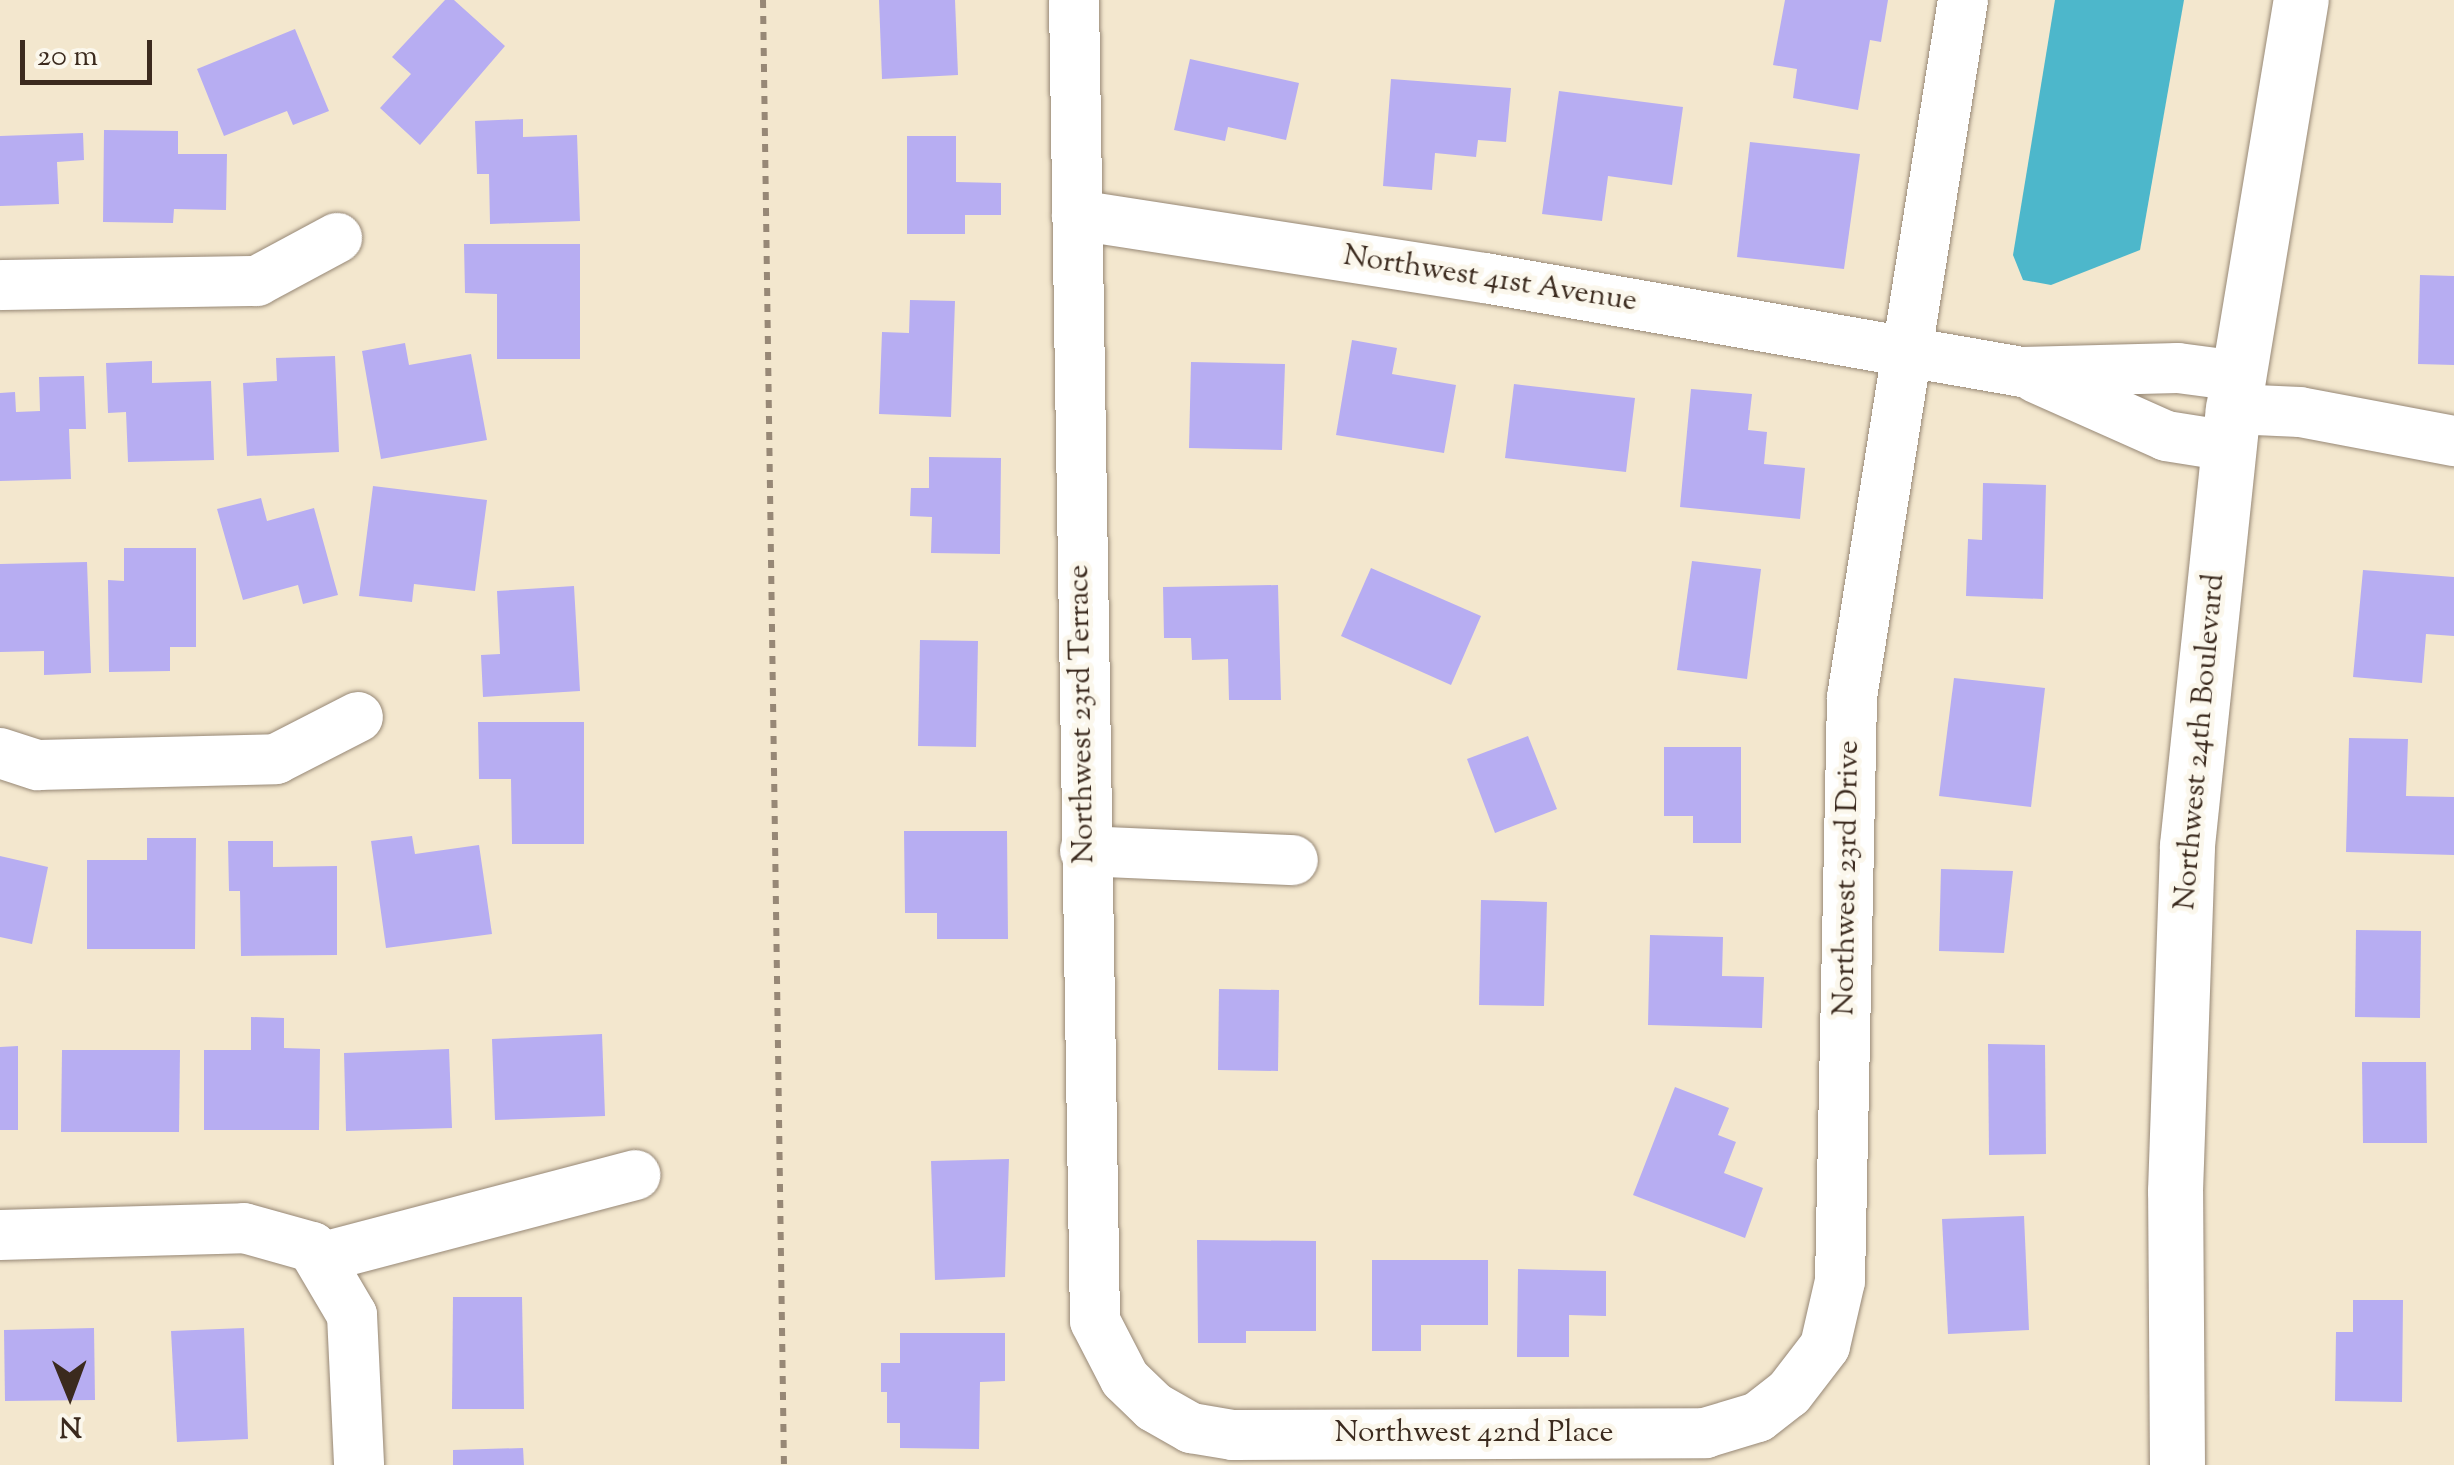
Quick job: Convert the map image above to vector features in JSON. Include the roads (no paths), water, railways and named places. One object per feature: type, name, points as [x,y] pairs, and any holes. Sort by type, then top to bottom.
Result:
[{"type":"street","name":"Northwest 23rd Terrace","points":[[1074,0],[1094,1321],[1125,1379],[1154,1407]]},
{"type":"street","name":"Northwest 23rd Drive","points":[[1789,1393],[1825,1346],[1840,1281],[1852,697],[1902,352],[1963,0]]},
{"type":"street","name":"Northwest 24th Boulevard","points":[[2176,1465],[2175,1204],[2188,846],[2233,410],[2304,8]]},
{"type":"street","name":"Northwest 41st Avenue","points":[[1076,215],[1902,352]]},
{"type":"street","points":[[0,285],[257,281],[336,238]]},
{"type":"street","points":[[1902,352],[2022,372],[2178,368],[2233,410]]},
{"type":"street","points":[[2022,372],[2166,436],[2233,410],[2300,412],[2454,441]]},
{"type":"street","points":[[0,753],[38,765],[276,759],[358,717]]},
{"type":"street","points":[[1085,851],[1293,860]]},
{"type":"street","points":[[324,1257],[635,1175]]},
{"type":"street","points":[[0,1235],[244,1228],[312,1247],[324,1257],[352,1316],[359,1465]]},
{"type":"street","name":"Northwest 42nd Place","points":[[1154,1407],[1191,1428],[1232,1434],[1706,1433],[1758,1416],[1789,1393]]},
{"type":"water","points":[[2055,0],[2184,0],[2140,250],[2051,285],[2023,280],[2013,255]]}]
